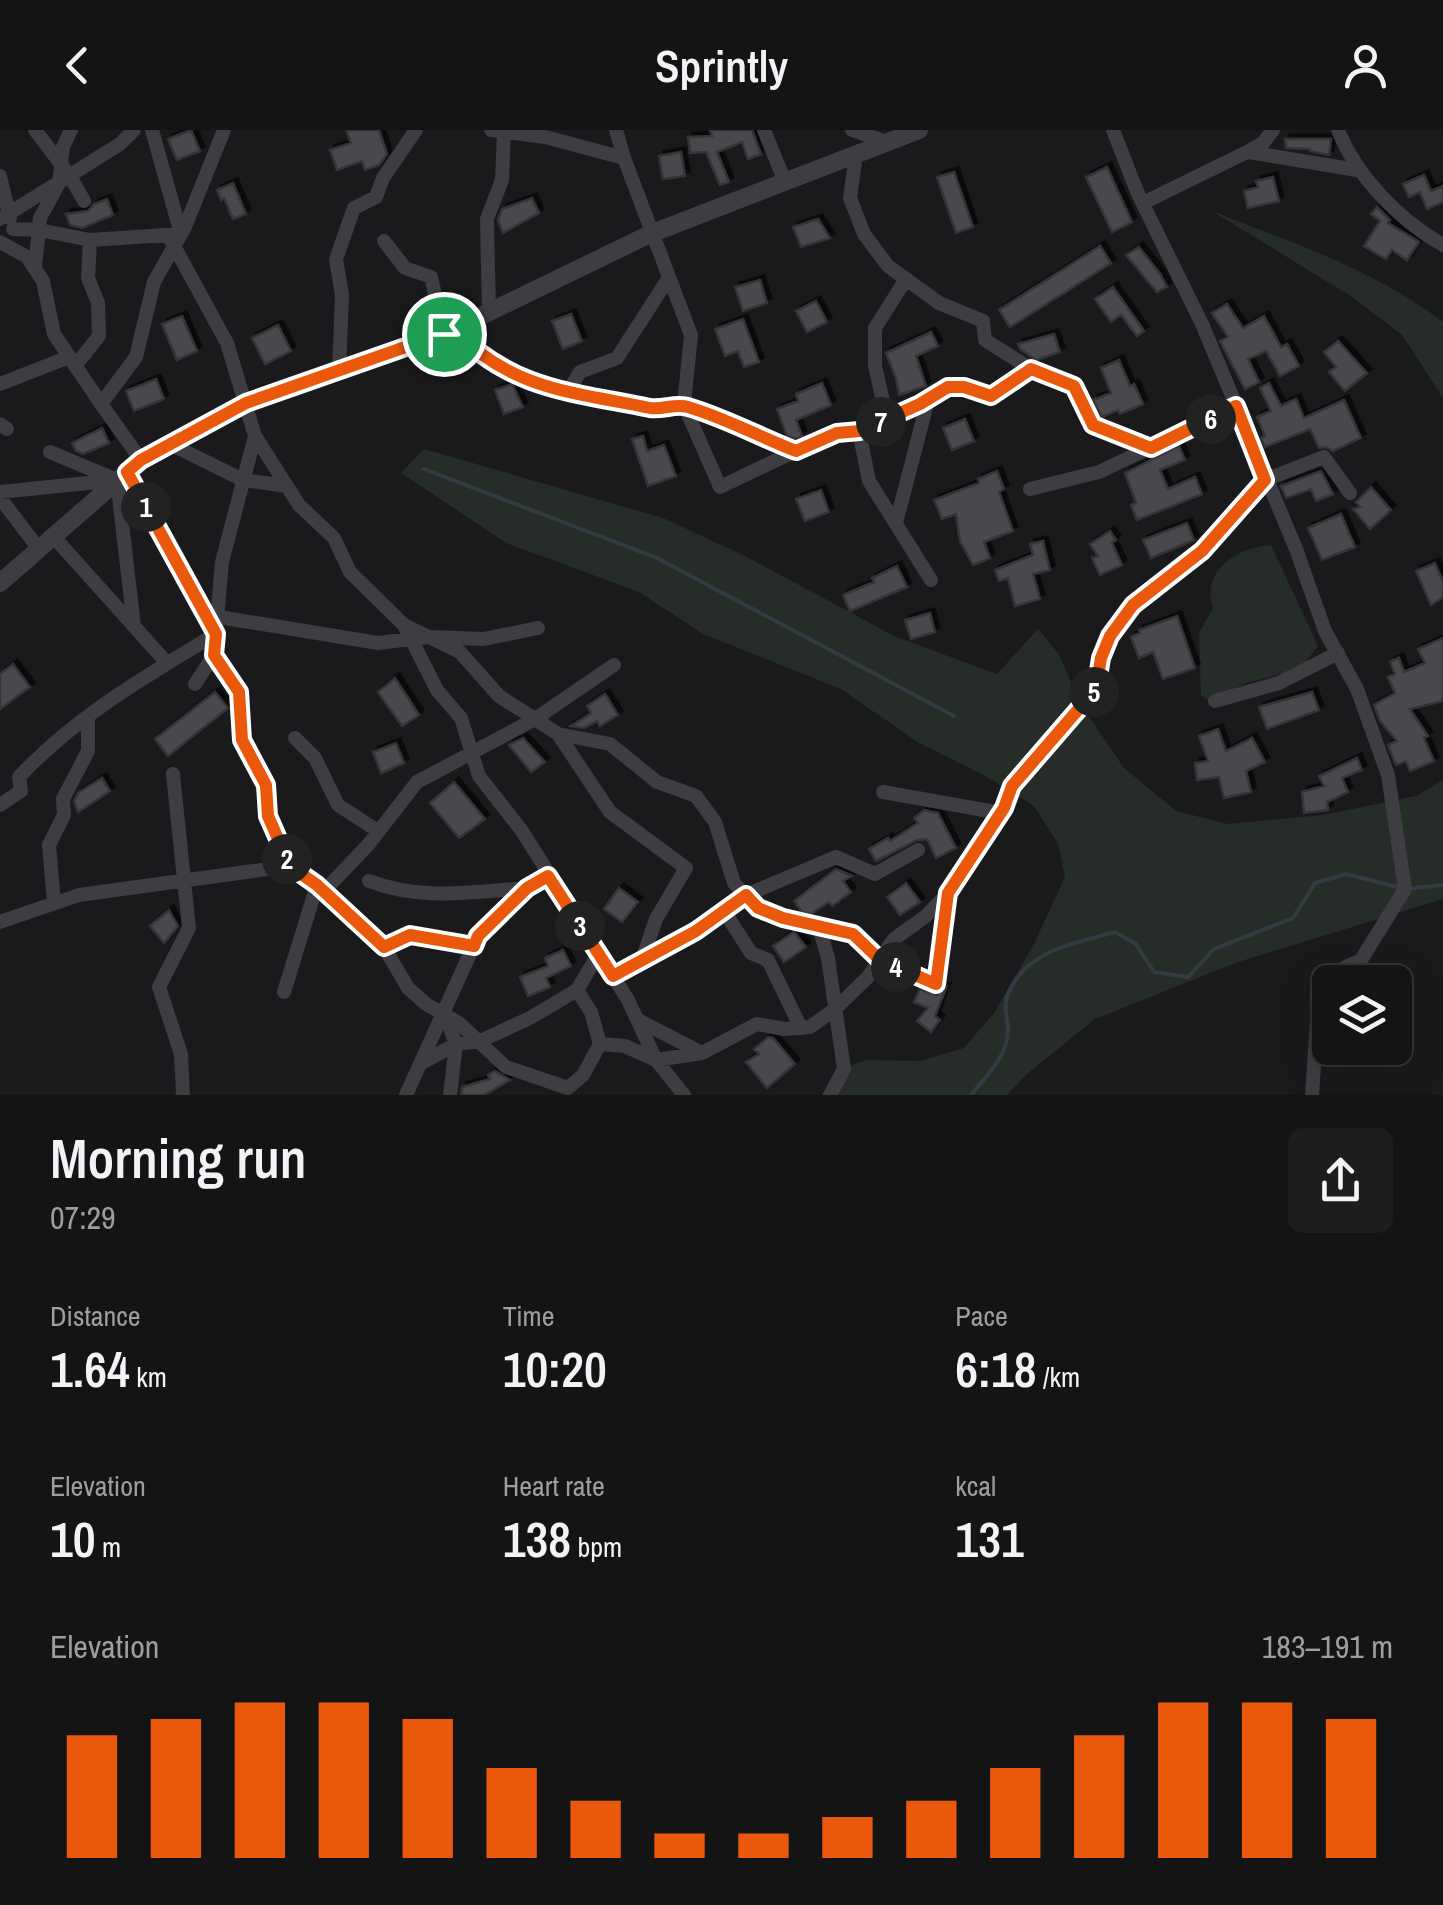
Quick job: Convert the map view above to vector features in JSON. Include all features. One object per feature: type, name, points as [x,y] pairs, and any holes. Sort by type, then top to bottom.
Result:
[{"type":"street","points":[[35,130],[84,200]]},
{"type":"street","points":[[36,269],[40,218],[63,174],[70,130]]},
{"type":"street","points":[[4,216],[63,174],[120,144],[134,130]]},
{"type":"street","points":[[152,130],[174,238],[227,343],[255,436],[300,505],[334,538],[350,572],[408,632],[437,690],[461,718],[479,776],[522,831],[613,976],[656,1060],[684,1095]]},
{"type":"street","points":[[101,404],[136,358],[154,282],[224,130]]},
{"type":"street","points":[[339,372],[342,295],[336,260],[354,208],[376,197],[382,178],[416,130]]},
{"type":"street","points":[[616,130],[650,234],[690,335],[684,405],[720,488],[837,433],[860,431],[948,387],[964,387],[991,396],[1031,369]]},
{"type":"street","points":[[764,130],[784,182]]},
{"type":"street","points":[[852,130],[887,142]]},
{"type":"street","points":[[0,583],[128,471],[246,403],[449,332],[650,234],[919,130]]},
{"type":"street","points":[[1113,130],[1143,203],[1202,324],[1296,549],[1325,631],[1358,688],[1388,776],[1405,889],[1361,960],[1320,979],[1312,1095]]},
{"type":"street","points":[[1143,203],[1247,152],[1273,130]]},
{"type":"street","points":[[1338,130],[1357,170],[1380,195],[1443,245]]},
{"type":"street","points":[[489,315],[487,219],[502,180],[497,131],[544,137],[624,158]]},
{"type":"street","points":[[1247,152],[1357,170]]},
{"type":"street","points":[[856,154],[850,198],[855,217],[888,266],[938,303],[984,321],[984,340],[1031,369],[1074,386],[1093,425],[1151,448]]},
{"type":"street","points":[[0,176],[4,216],[13,229],[19,252]]},
{"type":"street","points":[[2,194],[24,201]]},
{"type":"street","points":[[13,229],[90,240],[174,238]]},
{"type":"street","points":[[0,384],[72,361],[99,336],[98,303],[88,278],[90,240]]},
{"type":"street","points":[[384,241],[405,268],[432,277],[449,332],[478,355],[542,387],[656,409],[684,405],[796,451]]},
{"type":"street","points":[[0,242],[28,257],[44,281],[54,334],[101,404],[128,471],[212,616],[216,634],[214,655],[195,684]]},
{"type":"street","points":[[567,393],[580,372],[616,358],[668,278]]},
{"type":"street","points":[[887,419],[876,366],[875,328],[906,279]]},
{"type":"street","points":[[896,523],[928,400]]},
{"type":"street","points":[[1030,490],[1098,472],[1236,406]]},
{"type":"street","points":[[860,431],[869,481],[931,580]]},
{"type":"street","points":[[212,616],[255,436]]},
{"type":"street","points":[[170,444],[244,480],[288,486]]},
{"type":"street","points":[[50,452],[128,471]]},
{"type":"street","points":[[600,1044],[626,1046],[656,1060],[702,1053],[756,1024],[784,1029],[810,1027],[835,1009],[868,977],[894,939],[926,916],[948,893],[1001,813],[1012,786],[1096,689],[1101,658],[1110,636],[1133,605],[1202,551],[1265,480],[1324,457],[1350,493]]},
{"type":"street","points":[[0,495],[128,471]]},
{"type":"street","points":[[128,471],[134,627]]},
{"type":"street","points":[[0,495],[167,663]]},
{"type":"street","points":[[212,616],[378,643],[408,632],[460,652],[500,696],[558,734],[610,744],[657,782],[696,796],[714,822],[734,882],[758,908],[783,918],[853,934],[880,960],[936,984],[948,893]]},
{"type":"street","points":[[428,637],[484,639],[538,628]]},
{"type":"street","points":[[0,805],[21,791],[19,777],[44,751],[167,663],[216,634]]},
{"type":"street","points":[[1216,701],[1279,683],[1338,654]]},
{"type":"street","points":[[214,655],[239,692],[242,740],[266,785],[268,816],[290,866],[384,947],[408,988],[480,1041],[506,1067],[568,1088],[583,1075],[600,1044],[591,1012],[577,990]]},
{"type":"street","points":[[284,992],[320,888],[378,831],[418,782],[535,719],[614,665]]},
{"type":"street","points":[[54,903],[50,845],[64,815],[63,799],[88,751],[88,717]]},
{"type":"street","points":[[558,734],[610,812],[686,868],[656,919],[642,960]]},
{"type":"street","points":[[295,738],[315,758],[338,805],[378,831]]},
{"type":"street","points":[[172,774],[189,928],[158,987],[181,1054],[183,1095]]},
{"type":"street","points":[[883,792],[1001,813]]},
{"type":"street","points":[[613,976],[696,931],[746,895],[836,857],[875,874],[918,850]]},
{"type":"street","points":[[0,922],[79,895],[290,866]]},
{"type":"street","points":[[406,1095],[478,936],[527,888],[548,876]]},
{"type":"street","points":[[369,881],[431,896],[527,888]]},
{"type":"street","points":[[724,911],[752,953],[768,960],[801,1028]]},
{"type":"street","points":[[818,924],[828,958],[844,1069],[830,1095]]},
{"type":"street","points":[[384,947],[410,935],[474,946]]},
{"type":"street","points":[[424,1061],[456,1044],[480,1041],[530,1018],[577,990],[599,954]]},
{"type":"street","points":[[445,1015],[456,1044],[450,1095]]},
{"type":"street","points":[[637,1020],[702,1053]]},
{"type":"shaded area","points":[[1212,211],[1361,272],[1443,322],[1443,398],[1402,335],[1349,295]]},
{"type":"shaded area","points":[[424,449],[663,518],[745,556],[896,637],[997,674],[1038,629],[1058,653],[1083,708],[1124,768],[1176,811],[1228,824],[1323,815],[1416,796],[1443,780],[1443,899],[1235,963],[1095,1019],[1007,1095],[822,1095],[837,1070],[867,1060],[920,1061],[964,1048],[994,1013],[1033,946],[1065,877],[1058,843],[1033,805],[919,743],[841,689],[703,634],[639,592],[506,543],[401,473]]},
{"type":"shaded area","points":[[1271,545],[1318,646],[1300,669],[1246,683],[1209,701],[1201,695],[1199,633],[1213,608],[1212,583],[1217,572],[1235,556]]},
{"type":"building","points":[[191,130],[200,151],[177,160],[168,139]]},
{"type":"building","points":[[346,130],[379,130],[387,154],[379,165],[365,170],[362,161],[337,170],[330,150],[351,143]]},
{"type":"building","points":[[710,130],[752,130],[761,154],[748,159],[742,142],[717,152],[729,182],[720,185],[706,152],[690,153],[688,137],[712,136]]},
{"type":"building","points":[[1285,139],[1331,139],[1329,155],[1286,148]]},
{"type":"building","points":[[681,152],[685,176],[663,179],[659,156]]},
{"type":"building","points":[[1107,167],[1132,222],[1112,232],[1086,177]]},
{"type":"building","points":[[954,172],[973,227],[956,233],[937,177]]},
{"type":"building","points":[[1424,175],[1431,191],[1443,186],[1443,202],[1427,209],[1420,192],[1409,197],[1403,184]]},
{"type":"building","points":[[1273,177],[1279,201],[1248,208],[1244,191],[1258,187],[1256,181]]},
{"type":"building","points":[[233,183],[246,214],[233,219],[217,190]]},
{"type":"building","points":[[532,198],[539,213],[503,233],[498,220],[502,209]]},
{"type":"building","points":[[107,199],[113,215],[82,228],[70,225],[66,214],[88,211]]},
{"type":"building","points":[[1377,207],[1390,220],[1388,223],[1419,242],[1407,260],[1392,250],[1386,259],[1364,246],[1380,221],[1371,214]]},
{"type":"building","points":[[818,219],[830,238],[801,247],[793,227]]},
{"type":"building","points":[[1100,246],[1111,263],[1010,327],[999,310]]},
{"type":"building","points":[[1139,247],[1167,287],[1157,292],[1126,255]]},
{"type":"building","points":[[760,280],[767,303],[743,311],[735,287]]},
{"type":"building","points":[[1113,287],[1144,331],[1137,336],[1121,315],[1111,322],[1095,299]]},
{"type":"building","points":[[816,301],[827,322],[807,332],[796,311]]},
{"type":"building","points":[[1227,304],[1243,328],[1264,316],[1281,347],[1287,344],[1299,366],[1280,376],[1266,351],[1248,359],[1259,382],[1245,389],[1220,341],[1228,337],[1212,313]]},
{"type":"building","points":[[571,314],[582,341],[563,349],[552,321]]},
{"type":"building","points":[[182,316],[197,351],[177,360],[162,324]]},
{"type":"building","points":[[743,319],[759,362],[744,367],[738,351],[725,356],[715,329]]},
{"type":"building","points":[[278,325],[291,351],[265,364],[252,338]]},
{"type":"building","points":[[931,332],[938,346],[916,356],[926,386],[899,395],[886,353]]},
{"type":"building","points":[[1054,334],[1060,352],[1036,360],[1018,344]]},
{"type":"building","points":[[1338,341],[1367,373],[1345,391],[1329,372],[1336,367],[1324,352]]},
{"type":"building","points":[[1119,360],[1143,404],[1102,417],[1093,400],[1111,393],[1101,368]]},
{"type":"building","points":[[156,379],[164,399],[134,411],[126,391]]},
{"type":"building","points":[[822,383],[831,405],[796,420],[802,436],[787,436],[777,409],[798,401],[796,394]]},
{"type":"building","points":[[1269,383],[1281,406],[1296,399],[1304,418],[1344,400],[1361,438],[1333,451],[1319,448],[1310,429],[1265,447],[1257,417],[1271,411],[1260,388]]},
{"type":"building","points":[[512,384],[523,407],[504,414],[495,390]]},
{"type":"building","points":[[965,419],[974,441],[952,450],[943,428]]},
{"type":"building","points":[[102,428],[109,443],[83,454],[76,451],[72,443]]},
{"type":"building","points":[[643,436],[647,451],[664,445],[676,476],[648,486],[632,439]]},
{"type":"building","points":[[1179,446],[1185,460],[1160,470],[1168,489],[1195,477],[1202,494],[1137,520],[1131,505],[1136,503],[1125,473]]},
{"type":"building","points":[[997,471],[1004,489],[999,492],[1013,531],[984,542],[990,558],[973,565],[960,541],[956,514],[942,519],[934,500],[979,483],[978,479]]},
{"type":"building","points":[[1321,471],[1333,494],[1316,501],[1311,489],[1286,498],[1281,486]]},
{"type":"building","points":[[1371,487],[1391,510],[1370,529],[1353,509],[1360,507],[1356,502]]},
{"type":"building","points":[[821,490],[829,512],[805,521],[796,499]]},
{"type":"building","points":[[1341,514],[1355,547],[1322,560],[1308,528]]},
{"type":"building","points":[[1187,523],[1194,540],[1151,558],[1143,540]]},
{"type":"building","points":[[1110,531],[1122,565],[1100,575],[1092,558],[1098,556],[1090,544]]},
{"type":"building","points":[[1043,541],[1050,570],[1033,574],[1040,599],[1015,606],[1008,578],[999,581],[995,570],[1033,555],[1030,544]]},
{"type":"building","points":[[1435,563],[1443,582],[1443,597],[1431,605],[1416,571]]},
{"type":"building","points":[[897,566],[907,587],[850,611],[843,595],[874,582],[872,578]]},
{"type":"building","points":[[930,613],[935,632],[911,639],[905,620]]},
{"type":"building","points":[[1177,616],[1195,668],[1163,679],[1153,652],[1139,658],[1131,637],[1139,630]]},
{"type":"building","points":[[1443,638],[1443,701],[1410,709],[1428,736],[1424,738],[1434,761],[1410,771],[1406,761],[1396,765],[1388,745],[1397,741],[1380,721],[1374,705],[1395,693],[1388,677],[1395,674],[1390,662],[1399,658],[1404,672],[1425,663],[1418,649]]},
{"type":"building","points":[[13,664],[30,687],[0,709],[0,674]]},
{"type":"building","points":[[395,678],[419,715],[402,726],[378,692]]},
{"type":"building","points":[[215,692],[228,708],[168,756],[155,739]]},
{"type":"building","points":[[1312,692],[1319,710],[1267,729],[1259,707]]},
{"type":"building","points":[[605,694],[618,715],[600,726],[597,721],[584,728],[571,726],[591,713],[587,706]]},
{"type":"building","points":[[1218,729],[1226,751],[1252,738],[1265,762],[1246,771],[1251,792],[1224,798],[1219,777],[1197,780],[1195,763],[1208,761],[1199,736]]},
{"type":"building","points":[[523,738],[545,762],[531,772],[509,745]]},
{"type":"building","points":[[396,743],[404,763],[381,773],[373,752]]},
{"type":"building","points":[[1357,758],[1362,770],[1342,778],[1348,792],[1327,802],[1328,810],[1304,813],[1302,792],[1324,786],[1319,776]]},
{"type":"building","points":[[102,778],[110,791],[78,812],[74,801],[78,793]]},
{"type":"building","points":[[454,782],[485,819],[459,838],[430,803]]},
{"type":"building","points":[[924,810],[938,813],[956,848],[936,858],[927,839],[917,840],[876,861],[869,849],[918,823],[914,818]]},
{"type":"building","points":[[836,869],[852,876],[843,881],[851,892],[832,906],[829,902],[811,914],[802,912],[794,901]]},
{"type":"building","points":[[906,883],[920,902],[900,915],[887,897]]},
{"type":"building","points":[[619,888],[638,902],[622,922],[604,909]]},
{"type":"building","points":[[169,910],[178,926],[164,943],[150,926]]},
{"type":"building","points":[[794,932],[806,947],[784,962],[773,946]]},
{"type":"building","points":[[563,950],[571,966],[546,978],[550,987],[528,996],[520,977],[548,966],[545,958]]},
{"type":"building","points":[[946,988],[935,1016],[940,1020],[931,1032],[917,1021],[928,1008],[914,1002],[920,989],[937,995]]},
{"type":"building","points":[[768,1037],[795,1064],[767,1088],[746,1062],[759,1054],[754,1049]]},
{"type":"building","points":[[495,1071],[510,1080],[484,1095],[461,1095],[462,1087],[490,1079],[488,1075]]},
{"type":"waterway","points":[[424,469],[657,558],[954,716]]},
{"type":"waterway","points":[[971,1095],[1005,1047],[1006,1001],[1015,981],[1025,969],[1052,951],[1115,932],[1136,944],[1154,972],[1188,977],[1214,949],[1293,918],[1315,883],[1346,874],[1405,889],[1443,885]]},
{"type":"route","points":[[454,330],[478,355],[542,387],[656,409],[684,405],[796,451],[837,433],[860,431],[948,387],[964,387],[991,396],[1000,393],[1031,369],[1074,386],[1093,425],[1151,448],[1236,406],[1265,480],[1202,551],[1133,605],[1110,636],[1101,658],[1096,689],[1012,786],[1004,808],[948,893],[936,984],[880,960],[853,934],[783,918],[758,908],[746,895],[696,931],[613,976],[548,876],[527,888],[478,936],[474,946],[410,935],[384,947],[317,885],[290,866],[268,816],[266,785],[242,740],[239,692],[214,655],[216,634],[127,472],[141,460],[246,403],[444,334],[454,330]]}]
